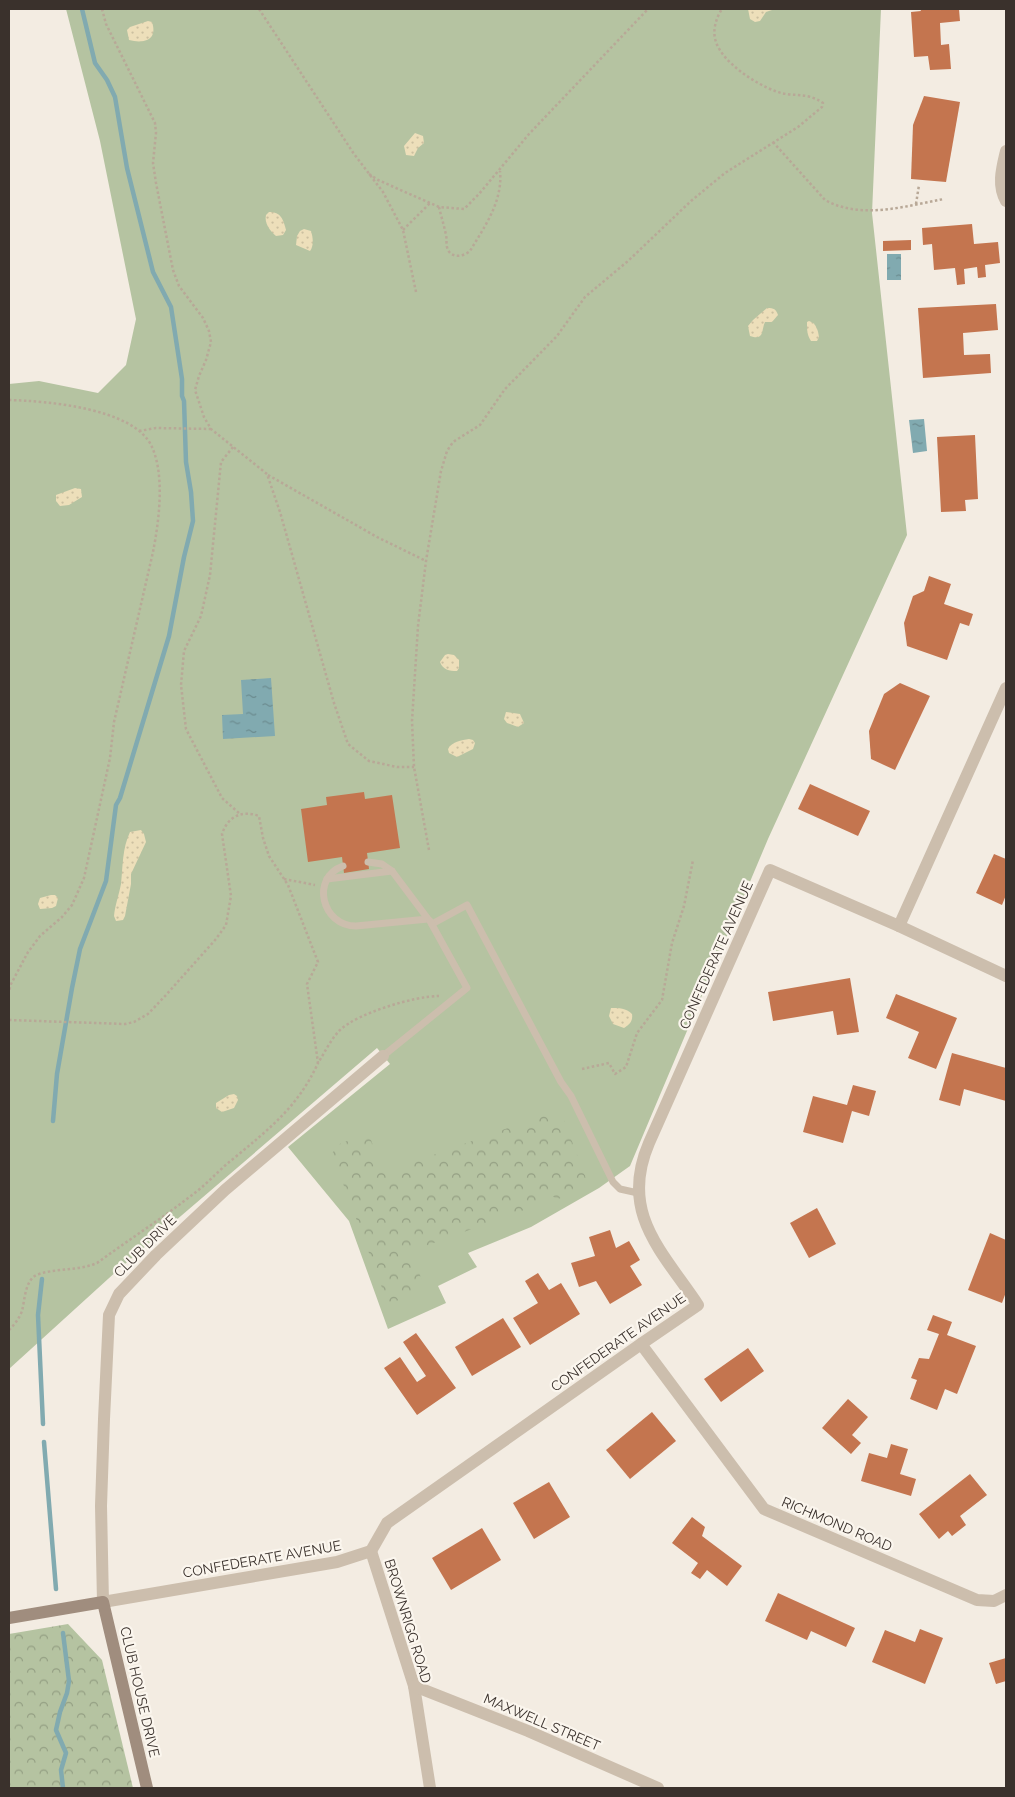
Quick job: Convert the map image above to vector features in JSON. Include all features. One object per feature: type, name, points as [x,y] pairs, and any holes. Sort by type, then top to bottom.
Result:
[{"type":"street","points":[[1006,152],[1000,176],[1006,201]]},
{"type":"street","points":[[1006,688],[899,926],[1006,976]]},
{"type":"street","name":"CONFEDERATE AVENUE","points":[[9,1618],[337,1562],[371,1552],[387,1523],[698,1306],[650,1233],[642,1216],[638,1192],[639,1175],[644,1154],[770,870],[899,926]]},
{"type":"street","name":"CLUB DRIVE","points":[[103,1602],[101,1506],[104,1419],[110,1315],[119,1294],[156,1255],[225,1190],[383,1056]]},
{"type":"street","name":"RICHMOND ROAD","points":[[641,1344],[764,1509],[977,1600],[994,1601],[1006,1596]]},
{"type":"street","name":"BROWNRIGG ROAD","points":[[371,1552],[414,1686],[430,1788]]},
{"type":"street","name":"CLUB HOUSE DRIVE","points":[[103,1602],[147,1788]]},
{"type":"street","name":"MAXWELL STREET","points":[[414,1686],[528,1731],[658,1788]]},
{"type":"lane","points":[[368,862],[382,864],[392,871],[430,921],[467,988],[383,1056]]},
{"type":"lane","points":[[343,866],[334,871],[327,879],[324,887],[324,900],[328,910],[337,920],[345,924],[356,926],[430,921],[467,905],[561,1082],[571,1096],[613,1182],[620,1189],[638,1192]]},
{"type":"lane","points":[[327,879],[392,871]]},
{"type":"path","points":[[102,9],[106,24],[154,123],[156,183],[173,270],[179,286],[203,318],[209,331],[211,342],[195,390],[204,417],[211,430],[267,474],[378,537],[426,561]]},
{"type":"path","points":[[260,9],[338,129],[383,192],[403,230],[416,292]]},
{"type":"path","points":[[369,174],[378,180],[438,207],[464,209],[535,128],[648,9]]},
{"type":"path","points":[[429,850],[414,767],[412,721],[418,626],[426,561],[441,471],[447,451],[453,442],[480,425],[505,389],[557,336],[585,297],[628,261],[718,178],[798,127],[823,104],[808,95],[777,92],[753,79],[725,57],[716,42],[715,28],[722,9]]},
{"type":"path","points":[[773,142],[825,200],[835,205],[858,210],[892,209],[944,199]]},
{"type":"path","points":[[438,207],[446,235],[447,248],[450,253],[456,256],[465,256],[470,251],[496,207],[499,194],[499,170]]},
{"type":"path","points":[[916,204],[919,185]]},
{"type":"path","points":[[403,230],[430,203]]},
{"type":"path","points":[[9,400],[50,402],[119,418],[134,426],[152,445],[158,464],[157,529],[114,722],[110,758],[89,861],[81,886],[72,905],[62,917],[40,936],[28,952],[9,991]]},
{"type":"path","points":[[139,431],[156,428],[211,430]]},
{"type":"path","points":[[233,447],[221,462],[210,575],[201,616],[184,651],[181,684],[186,729],[222,798],[240,814]]},
{"type":"path","points":[[267,474],[280,512],[334,703],[348,744],[369,761],[397,768],[414,767]]},
{"type":"path","points":[[9,1020],[125,1024],[134,1022],[148,1014],[216,939],[226,925],[231,896],[222,834],[225,825],[232,818],[249,812],[259,816],[263,838],[270,856],[284,879],[318,962],[306,984],[318,1063]]},
{"type":"path","points":[[582,1069],[610,1064],[615,1074],[626,1067],[637,1034],[662,1000],[672,943],[684,906],[693,860]]},
{"type":"path","points":[[284,879],[324,887]]},
{"type":"path","points":[[9,1330],[15,1324],[21,1312],[24,1294],[30,1282],[37,1274],[84,1268],[97,1263],[198,1191],[271,1128],[295,1102],[312,1078],[318,1063],[340,1030],[375,1010],[429,996],[441,996],[447,1004]]},
{"type":"green space","points":[[66,9],[881,9],[872,213],[907,535],[768,839],[630,1166],[599,1188],[531,1227],[468,1253],[477,1267],[438,1286],[446,1303],[388,1329],[349,1221],[288,1147],[390,1064],[377,1048],[119,1269],[9,1369],[9,384],[39,381],[98,393],[126,365],[136,319],[100,141]]},
{"type":"green space","points":[[555,1111],[562,1115],[587,1181],[585,1189],[558,1199],[547,1194],[543,1203],[412,1251],[425,1290],[388,1304],[332,1154],[337,1145],[362,1135],[371,1140],[383,1173],[516,1125],[523,1130],[528,1120]]},
{"type":"green space","points":[[68,1624],[102,1660],[133,1788],[9,1788],[9,1634]]},
{"type":"sand","points":[[748,9],[775,9],[766,12],[760,21],[755,22],[750,19]]},
{"type":"sand","points":[[148,21],[152,22],[153,33],[151,37],[144,41],[129,40],[127,30],[130,27]]},
{"type":"sand","points":[[415,133],[423,136],[424,143],[418,148],[414,156],[406,155],[404,146]]},
{"type":"sand","points":[[269,212],[276,213],[282,219],[286,230],[283,235],[276,236],[268,227],[266,215]]},
{"type":"sand","points":[[304,229],[312,233],[313,244],[310,251],[296,245],[297,236]]},
{"type":"sand","points":[[767,308],[774,309],[778,315],[772,322],[765,322],[760,336],[750,336],[748,326]]},
{"type":"sand","points":[[809,321],[817,329],[819,337],[817,341],[811,341],[809,337],[807,322]]},
{"type":"sand","points":[[75,488],[81,489],[82,497],[69,505],[60,506],[56,501],[56,495]]},
{"type":"sand","points":[[448,654],[454,655],[459,660],[457,671],[447,670],[441,665],[440,662]]},
{"type":"sand","points":[[506,712],[520,714],[524,723],[518,727],[507,723],[504,719]]},
{"type":"sand","points":[[469,739],[475,743],[473,749],[457,757],[449,753],[448,749],[454,743]]},
{"type":"sand","points":[[141,830],[146,842],[131,874],[125,916],[123,920],[116,921],[114,916],[121,884],[126,845],[130,832]]},
{"type":"sand","points":[[55,895],[58,898],[56,906],[40,909],[38,904],[40,898]]},
{"type":"sand","points":[[611,1008],[630,1012],[632,1016],[629,1024],[624,1028],[613,1024],[609,1016]]},
{"type":"sand","points":[[234,1094],[238,1100],[234,1108],[222,1112],[216,1108],[216,1103]]},
{"type":"water","points":[[887,254],[901,254],[901,280],[887,280]]},
{"type":"water","points":[[924,419],[927,451],[913,453],[909,420]]},
{"type":"water","points":[[271,678],[275,736],[223,739],[222,715],[243,714],[241,680]]},
{"type":"building","points":[[920,9],[959,9],[960,21],[940,23],[941,45],[949,44],[951,69],[930,70],[928,56],[914,57],[911,12],[921,11]]},
{"type":"building","points":[[924,96],[960,102],[946,182],[911,179],[913,125]]},
{"type":"building","points":[[972,224],[974,244],[998,242],[1000,263],[985,265],[986,277],[978,278],[977,267],[964,269],[965,284],[957,285],[955,268],[934,270],[932,244],[923,245],[922,228]]},
{"type":"building","points":[[911,240],[911,250],[883,251],[883,241]]},
{"type":"building","points":[[996,304],[998,330],[963,333],[964,355],[990,354],[991,373],[923,378],[918,308]]},
{"type":"building","points":[[975,435],[978,499],[965,500],[966,511],[941,512],[937,437]]},
{"type":"building","points":[[929,576],[951,584],[944,604],[973,614],[969,626],[960,623],[947,660],[907,646],[904,623],[913,596],[924,591]]},
{"type":"building","points":[[900,683],[930,696],[895,770],[871,759],[869,731],[884,694]]},
{"type":"building","points":[[810,784],[870,811],[858,836],[798,809]]},
{"type":"building","points":[[364,792],[365,799],[392,795],[400,848],[367,853],[369,869],[344,873],[342,857],[308,862],[301,809],[327,805],[326,797]]},
{"type":"building","points":[[994,854],[1006,859],[1006,895],[1002,905],[976,893]]},
{"type":"building","points":[[850,978],[859,1032],[837,1035],[833,1011],[773,1021],[768,992]]},
{"type":"building","points":[[896,994],[957,1018],[936,1069],[908,1058],[919,1032],[886,1018]]},
{"type":"building","points":[[952,1053],[1006,1068],[1006,1101],[964,1089],[960,1106],[939,1100]]},
{"type":"building","points":[[853,1085],[876,1091],[869,1116],[852,1111],[843,1143],[803,1132],[813,1096],[847,1105]]},
{"type":"building","points":[[817,1208],[836,1244],[809,1258],[790,1223]]},
{"type":"building","points":[[610,1230],[616,1248],[629,1241],[640,1260],[630,1266],[642,1285],[610,1304],[596,1281],[579,1287],[571,1263],[595,1256],[589,1237]]},
{"type":"building","points":[[990,1233],[1006,1240],[1006,1292],[1002,1303],[968,1290]]},
{"type":"building","points":[[538,1273],[549,1290],[561,1283],[580,1314],[530,1345],[513,1318],[538,1303],[525,1281]]},
{"type":"building","points":[[933,1315],[952,1322],[947,1335],[976,1346],[957,1394],[945,1389],[937,1410],[910,1399],[917,1380],[911,1378],[919,1358],[929,1359],[939,1334],[927,1330]]},
{"type":"building","points":[[503,1318],[521,1347],[472,1376],[455,1347]]},
{"type":"building","points":[[416,1333],[456,1388],[417,1415],[384,1368],[400,1357],[417,1382],[426,1376],[403,1342]]},
{"type":"building","points":[[748,1348],[764,1371],[721,1402],[704,1379]]},
{"type":"building","points":[[848,1399],[868,1417],[852,1435],[861,1443],[851,1454],[822,1428]]},
{"type":"building","points":[[652,1412],[676,1441],[630,1479],[606,1450]]},
{"type":"building","points":[[891,1444],[908,1449],[900,1474],[916,1479],[911,1496],[861,1481],[869,1453],[887,1458]]},
{"type":"building","points":[[970,1474],[987,1495],[960,1516],[966,1525],[952,1536],[948,1531],[939,1539],[919,1514]]},
{"type":"building","points":[[549,1482],[570,1517],[534,1539],[513,1503]]},
{"type":"building","points":[[692,1517],[705,1527],[702,1536],[742,1566],[727,1586],[707,1570],[700,1579],[691,1573],[698,1563],[672,1543]]},
{"type":"building","points":[[482,1528],[501,1560],[451,1590],[432,1558]]},
{"type":"building","points":[[778,1593],[855,1628],[846,1647],[811,1631],[807,1640],[765,1621]]},
{"type":"building","points":[[920,1629],[943,1638],[925,1684],[872,1662],[885,1630],[915,1642]]},
{"type":"building","points":[[1006,1658],[1006,1681],[996,1684],[989,1663]]},
{"type":"waterway","points":[[53,1121],[57,1074],[80,949],[106,881],[116,805],[120,798],[169,636],[193,521],[186,462],[182,379],[171,307],[153,272],[127,168],[115,97],[107,80],[95,63],[82,9]]},
{"type":"waterway","points":[[42,1279],[38,1315],[43,1424]]},
{"type":"waterway","points":[[44,1442],[56,1589]]},
{"type":"waterway","points":[[63,1633],[69,1681],[56,1730],[66,1753],[61,1770],[63,1788]]}]
